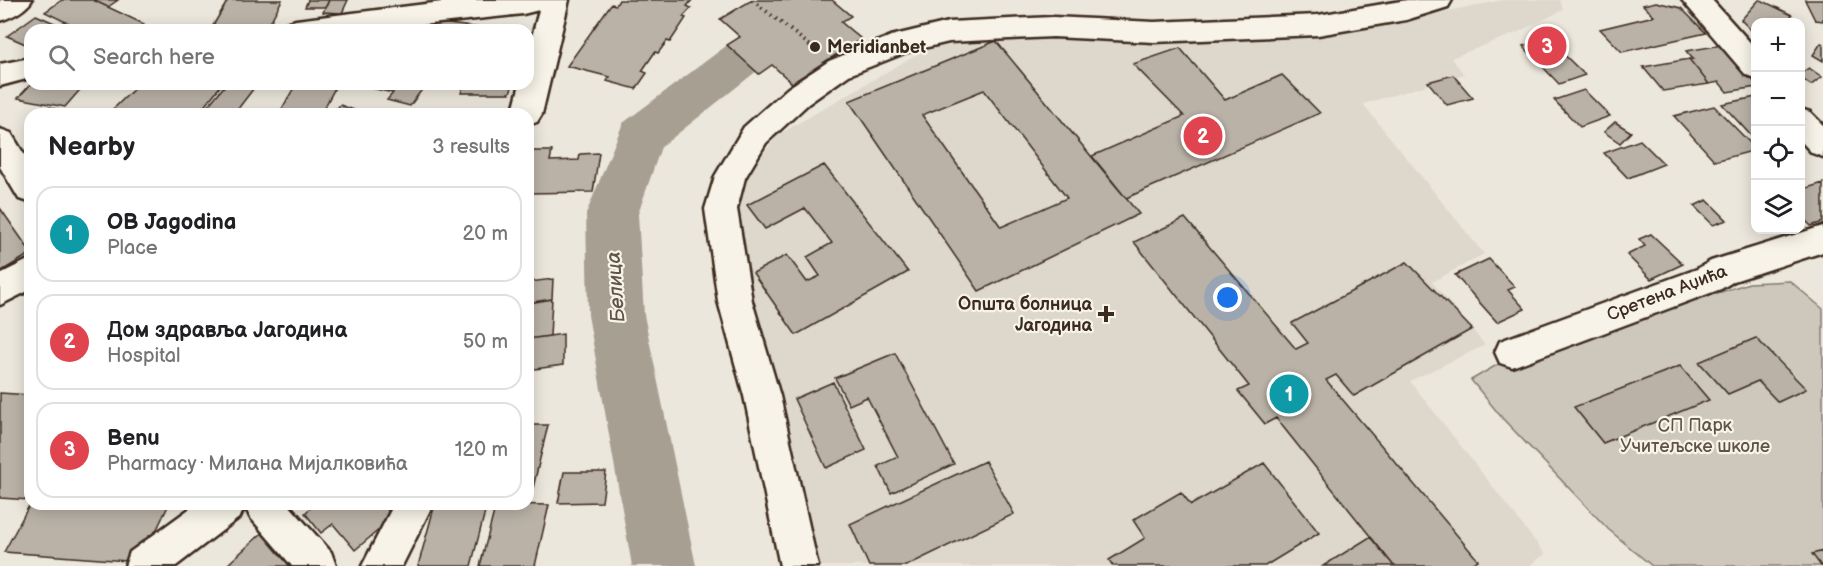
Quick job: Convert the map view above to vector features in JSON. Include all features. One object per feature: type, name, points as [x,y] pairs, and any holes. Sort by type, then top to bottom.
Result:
[{"type":"street","points":[[0,11],[18,0]]},
{"type":"street","points":[[344,24],[523,4],[540,0]]},
{"type":"street","points":[[534,83],[555,0]]},
{"type":"street","points":[[799,566],[762,396],[735,301],[721,209],[730,176],[755,135],[798,96],[839,68],[901,43],[949,32],[1053,27],[1154,32],[1318,25],[1406,10],[1438,0]]},
{"type":"street","points":[[1696,0],[1751,63]]},
{"type":"street","points":[[0,75],[24,69]]},
{"type":"street","points":[[528,108],[532,90]]},
{"type":"street","points":[[1805,126],[1823,146]]},
{"type":"street","points":[[0,141],[24,180]]},
{"type":"street","name":"Сретена Аџића","points":[[1512,352],[1709,279],[1723,271],[1823,239]]},
{"type":"street","points":[[0,291],[24,277]]},
{"type":"street","points":[[144,566],[219,510]]},
{"type":"street","points":[[268,510],[317,566]]},
{"type":"street","points":[[381,566],[411,510]]},
{"type":"path","points":[[752,0],[839,68]]},
{"type":"shaded area","name":"Општа болница Јагодина","points":[[1503,0],[1560,0],[1563,10],[1516,33],[1451,58],[1464,74],[1363,104],[1484,254],[1432,282],[1485,345],[1410,381],[1545,554],[1529,566],[821,566],[766,353],[738,265],[735,221],[742,181],[778,135],[921,52],[1000,33],[1096,40],[1240,40],[1333,34]]},
{"type":"green space","name":"СП Парк Учитељске школе","points":[[1790,281],[1823,309],[1823,566],[1652,566],[1608,529],[1503,419],[1471,380],[1502,362],[1749,283]]},
{"type":"building","points":[[62,0],[93,0],[144,24],[70,24],[45,12]]},
{"type":"building","points":[[93,0],[118,0],[108,7]]},
{"type":"building","points":[[228,0],[282,0],[269,24],[214,24]]},
{"type":"building","points":[[308,0],[329,0],[326,7],[305,7]]},
{"type":"building","points":[[329,0],[348,0],[342,13],[323,12]]},
{"type":"building","points":[[619,0],[692,0],[687,6],[691,8],[683,17],[686,18],[670,42],[667,41],[658,53],[655,52],[642,71],[647,73],[636,89],[607,81],[610,77],[567,66],[611,4],[616,5]]},
{"type":"building","points":[[752,0],[832,0],[851,16],[841,22],[861,39],[792,83],[772,65],[759,74],[727,45],[740,37],[720,19]]},
{"type":"building","points":[[1759,0],[1792,15],[1789,18],[1751,18],[1751,30],[1741,20]]},
{"type":"building","points":[[1805,0],[1823,0],[1823,21],[1815,20]]},
{"type":"building","points":[[1656,2],[1681,8],[1706,33],[1622,52],[1600,29],[1654,16],[1643,5]]},
{"type":"building","points":[[36,15],[57,24],[24,24],[24,43],[7,36]]},
{"type":"building","points":[[424,21],[448,24],[422,24]]},
{"type":"building","points":[[1548,39],[1585,75],[1559,84],[1523,46]]},
{"type":"building","points":[[996,41],[1139,214],[979,291],[849,101]],"holes":[[[984,90],[1067,198],[1001,227],[922,115]]]},
{"type":"building","points":[[1821,43],[1823,44],[1823,61],[1813,55]]},
{"type":"building","points":[[1722,45],[1751,78],[1751,88],[1727,92],[1719,82],[1709,84],[1689,59],[1693,59],[1686,51]]},
{"type":"building","points":[[1180,48],[1225,100],[1282,75],[1320,113],[1126,198],[1092,156],[1184,116],[1133,64]]},
{"type":"building","points":[[1689,59],[1709,84],[1663,91],[1643,67]]},
{"type":"building","points":[[1809,68],[1822,77],[1811,85],[1805,81],[1805,71]]},
{"type":"building","points":[[1453,75],[1473,98],[1447,105],[1428,82]]},
{"type":"building","points":[[25,90],[80,90],[65,107],[18,98]]},
{"type":"building","points":[[133,90],[217,90],[203,108],[114,108]]},
{"type":"building","points":[[221,90],[252,90],[239,108],[206,108]]},
{"type":"building","points":[[293,90],[334,90],[324,108],[282,108]]},
{"type":"building","points":[[380,90],[422,90],[410,106],[387,100],[393,93]]},
{"type":"building","points":[[462,90],[511,90],[510,93],[461,93]]},
{"type":"building","points":[[1584,90],[1610,116],[1580,127],[1554,100]]},
{"type":"building","points":[[1751,98],[1751,136],[1722,104]]},
{"type":"building","points":[[1714,106],[1751,144],[1751,151],[1715,161],[1674,116]]},
{"type":"building","points":[[1615,122],[1631,132],[1620,143],[1604,132]]},
{"type":"building","points":[[1640,140],[1664,164],[1628,178],[1604,153]]},
{"type":"building","points":[[534,151],[552,151],[550,161],[579,160],[580,154],[599,153],[593,192],[534,193]]},
{"type":"building","points":[[824,165],[908,272],[796,335],[753,273],[787,255],[807,282],[820,276],[807,257],[832,243],[805,208],[765,229],[747,205]]},
{"type":"building","points":[[1823,183],[1823,222],[1811,226],[1805,220],[1805,188]]},
{"type":"building","points":[[1707,200],[1727,220],[1713,225],[1694,206]]},
{"type":"building","points":[[0,208],[24,242],[24,258],[0,272]]},
{"type":"building","points":[[1185,218],[1296,349],[1308,343],[1292,323],[1407,262],[1472,329],[1354,396],[1336,375],[1326,380],[1478,560],[1469,566],[1394,566],[1276,418],[1265,424],[1238,391],[1249,386],[1134,242]]},
{"type":"building","points":[[1651,234],[1683,264],[1651,279],[1627,255],[1645,246],[1639,239]]},
{"type":"building","points":[[1489,259],[1515,287],[1508,290],[1525,309],[1497,322],[1455,275]]},
{"type":"building","points":[[553,279],[552,299],[534,302],[534,281]]},
{"type":"building","points":[[552,299],[550,336],[534,338],[534,302]]},
{"type":"building","points":[[563,334],[563,365],[534,369],[534,338]]},
{"type":"building","points":[[1756,338],[1806,389],[1778,402],[1758,381],[1728,394],[1699,362]]},
{"type":"building","points":[[895,353],[954,464],[891,493],[878,466],[898,457],[867,397],[849,405],[835,378]]},
{"type":"building","points":[[1680,366],[1709,400],[1603,443],[1574,407]]},
{"type":"building","points":[[833,382],[866,450],[826,468],[794,399]]},
{"type":"building","points":[[0,393],[24,395],[24,500],[0,498]]},
{"type":"building","points":[[534,425],[548,425],[534,484]]},
{"type":"building","points":[[985,461],[1014,514],[906,566],[869,566],[850,524]]},
{"type":"building","points":[[1264,463],[1319,533],[1265,566],[1113,566],[1109,560],[1145,538],[1133,520],[1181,492],[1191,505]]},
{"type":"building","points":[[564,472],[606,472],[602,502],[558,503]]},
{"type":"building","points":[[534,505],[549,505],[535,566],[480,566],[494,510],[534,510]]},
{"type":"building","points":[[27,510],[166,510],[141,562],[4,552]]},
{"type":"building","points":[[308,510],[388,510],[394,517],[355,550],[333,524],[321,533],[305,513]]},
{"type":"building","points":[[433,510],[485,510],[471,566],[418,566]]},
{"type":"building","points":[[262,533],[297,566],[226,566]]},
{"type":"building","points":[[1370,537],[1394,566],[1323,566]]},
{"type":"building","points":[[1823,551],[1823,566],[1821,566],[1812,554]]},
{"type":"waterway","name":"Белица","points":[[664,566],[616,315],[612,214],[640,136],[742,58]]},
{"type":"place","name":"Benu","points":[[1547,46]]},
{"type":"place","name":"Meridianbet","points":[[815,47]]},
{"type":"place","name":"Дом здравља Јагодина","points":[[1203,136]]},
{"type":"place","name":"Општа болница Јагодина","points":[[1106,314]]},
{"type":"place","name":"OB Jagodina","points":[[1289,394]]}]
